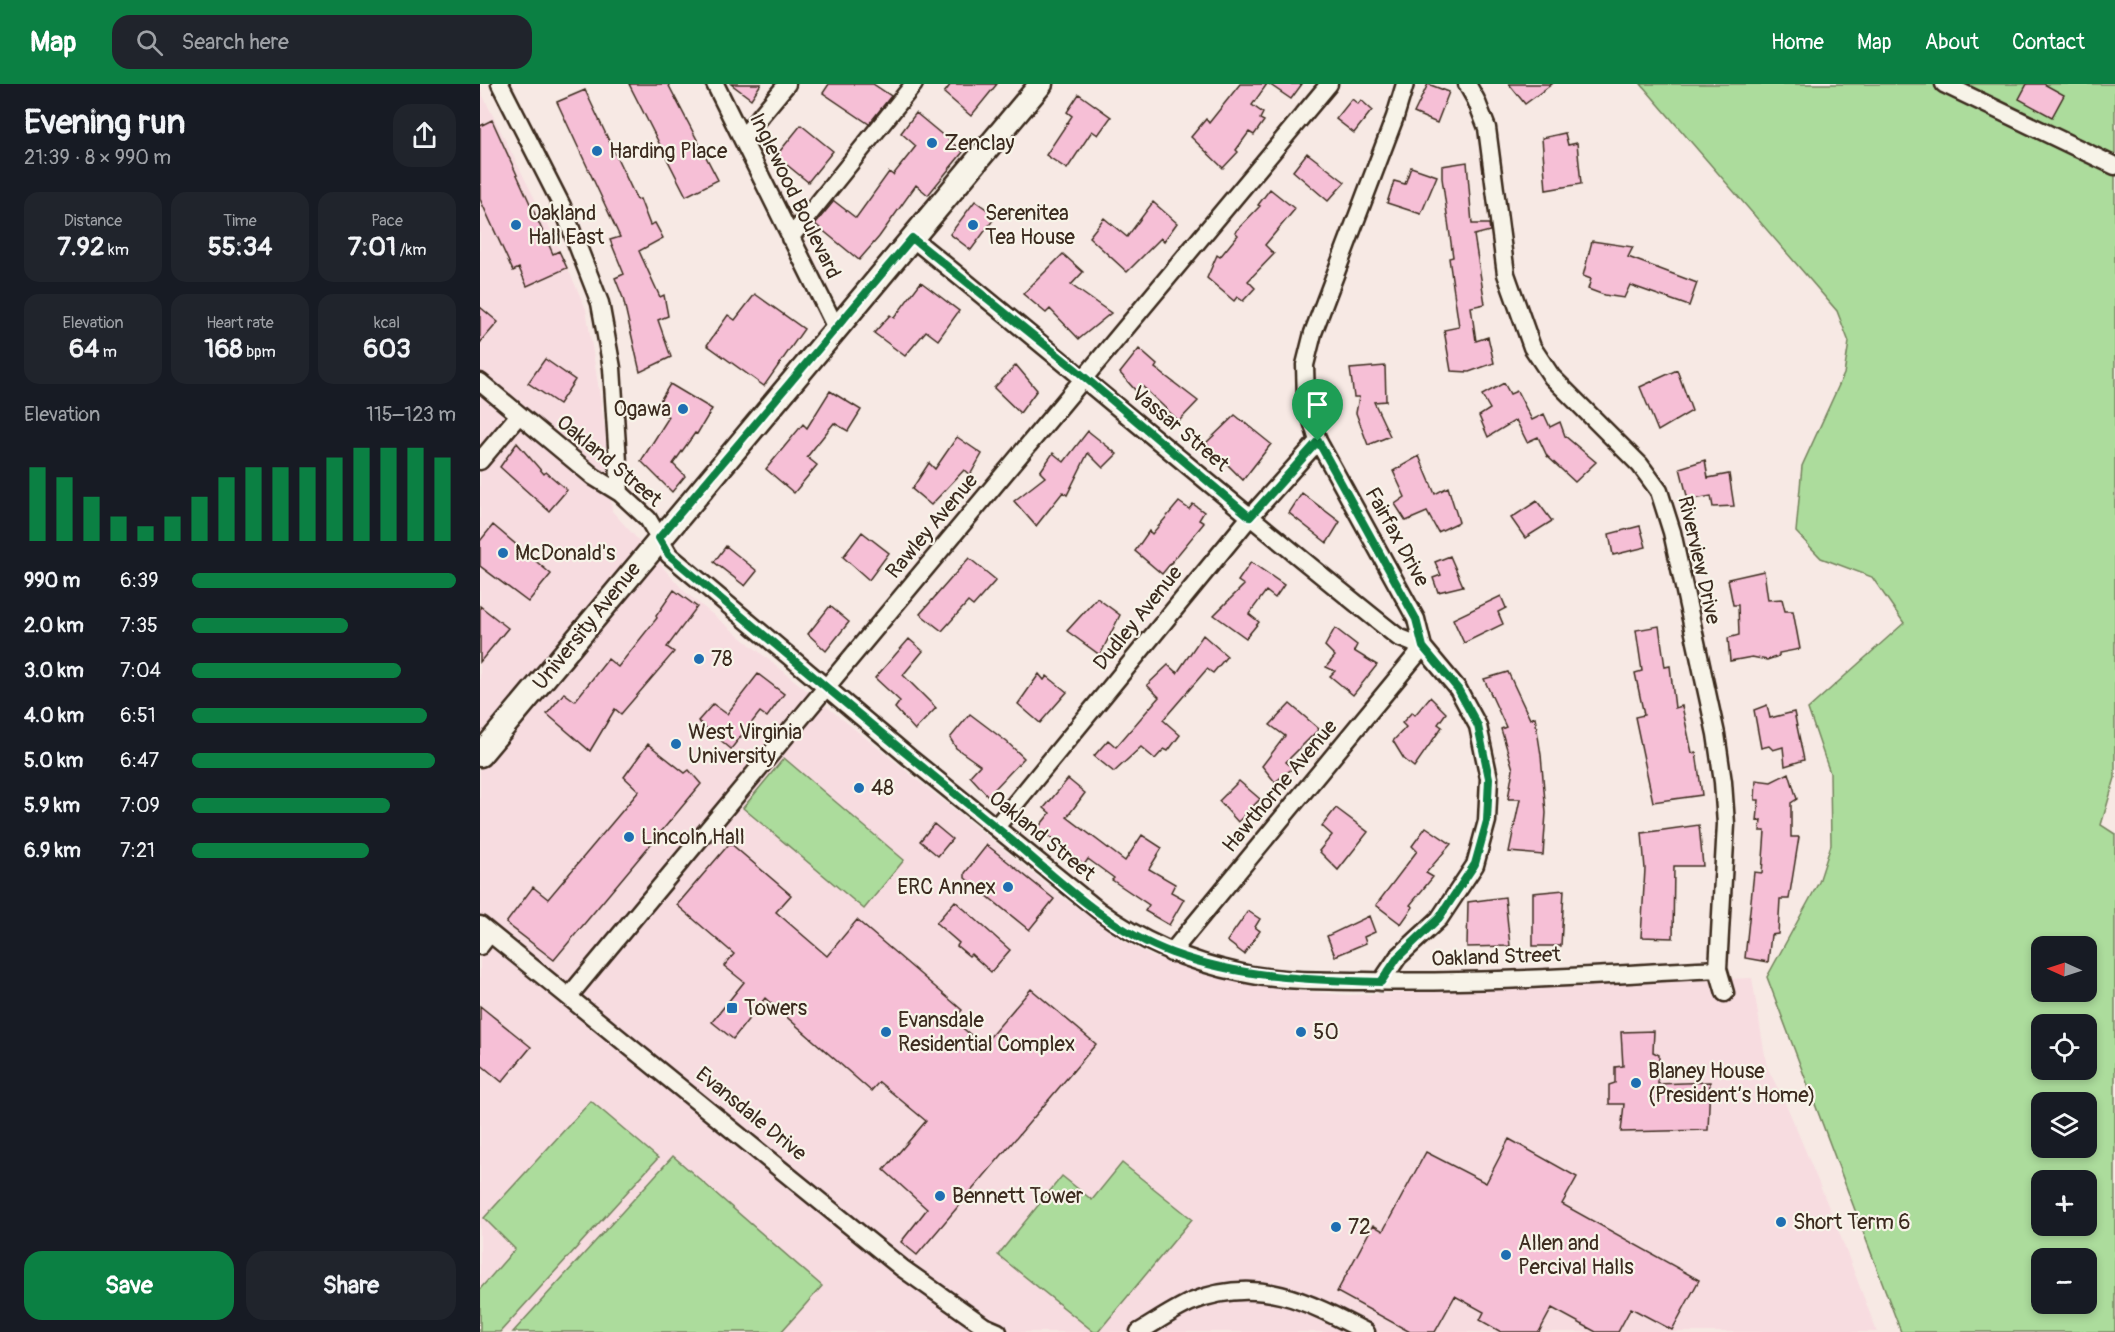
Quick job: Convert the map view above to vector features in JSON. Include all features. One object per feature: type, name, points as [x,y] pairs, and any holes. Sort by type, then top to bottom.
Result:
[{"type":"street","points":[[501,84],[562,206],[600,303],[612,368],[620,493]]},
{"type":"street","name":"Inglewood Boulevard","points":[[715,84],[836,328]]},
{"type":"street","points":[[741,138],[787,84]]},
{"type":"street","points":[[790,238],[914,84]]},
{"type":"street","name":"University Avenue","points":[[480,755],[659,538],[1041,84]]},
{"type":"street","name":"Rawley Avenue","points":[[569,996],[1329,84]]},
{"type":"street","name":"Fairfax Drive","points":[[1381,982],[1398,957],[1439,918],[1475,864],[1487,821],[1489,778],[1478,726],[1458,689],[1423,647],[1416,619],[1318,441],[1306,401],[1305,365],[1313,333],[1395,117],[1405,84]]},
{"type":"street","name":"Riverview Drive","points":[[1467,84],[1487,128],[1506,274],[1517,313],[1532,347],[1552,377],[1641,465],[1659,491],[1672,532],[1716,734],[1723,782],[1726,824],[1718,969],[1725,993]]},
{"type":"street","points":[[1944,84],[2115,166]]},
{"type":"street","name":"Vassar Street","points":[[912,238],[1398,637],[1423,647]]},
{"type":"street","name":"Oakland Street","points":[[480,382],[594,477],[620,493],[648,519],[669,555],[826,688],[1077,894],[1128,932],[1171,953],[1242,973],[1262,976],[1381,982],[1482,980],[1718,969]]},
{"type":"street","points":[[480,461],[519,415]]},
{"type":"street","name":"Dudley Avenue","points":[[996,827],[1250,517],[1318,441]]},
{"type":"street","name":"Hawthorne Avenue","points":[[1171,953],[1423,647]]},
{"type":"street","name":"Evansdale Drive","points":[[483,934],[569,996],[902,1268],[984,1326],[998,1332]]},
{"type":"street","points":[[1139,1332],[1190,1303],[1226,1291],[1259,1290],[1296,1297],[1366,1332]]},
{"type":"shaded area","name":"West Virginia University","points":[[480,90],[553,235],[586,309],[605,428],[612,511],[685,592],[1061,896],[1122,940],[1153,957],[1275,989],[1348,995],[1752,978],[1767,1067],[1789,1111],[1877,1332],[480,1332]]},
{"type":"green space","points":[[1641,84],[2115,84],[2115,778],[2101,825],[2115,834],[2115,1332],[1901,1332],[1767,977],[1819,882],[1831,845],[1830,773],[1808,709],[1904,623],[1872,577],[1821,558],[1796,532],[1802,466],[1844,374],[1849,342],[1837,311]]},
{"type":"green space","points":[[784,758],[904,860],[864,909],[743,808]]},
{"type":"green space","points":[[591,1101],[658,1158],[500,1332],[480,1332],[480,1289],[515,1249],[484,1218]]},
{"type":"green space","points":[[673,1156],[822,1286],[781,1332],[513,1332]]},
{"type":"green space","points":[[1122,1163],[1192,1219],[1098,1332],[1094,1332],[998,1255],[1062,1176],[1092,1200]]},
{"type":"building","points":[[629,84],[668,84],[718,180],[686,196]]},
{"type":"building","points":[[731,84],[761,84],[751,99]]},
{"type":"building","points":[[829,84],[873,84],[891,96],[869,124],[823,93]]},
{"type":"building","points":[[951,84],[997,84],[971,116],[944,93]]},
{"type":"building","points":[[1240,84],[1267,84],[1252,105],[1263,113],[1260,119],[1264,121],[1254,135],[1249,132],[1236,150],[1238,152],[1223,168],[1191,137],[1206,119],[1209,123]]},
{"type":"building","points":[[1269,84],[1302,84],[1291,99]]},
{"type":"building","points":[[1428,84],[1449,92],[1437,123],[1414,113]]},
{"type":"building","points":[[1509,84],[1552,84],[1525,104]]},
{"type":"building","points":[[2027,84],[2044,84],[2064,95],[2052,117],[2019,99]]},
{"type":"building","points":[[585,90],[637,200],[640,199],[650,225],[655,223],[663,238],[639,251],[660,297],[664,295],[668,316],[658,320],[671,357],[640,372],[623,298],[615,278],[624,274],[610,240],[620,237],[557,102]]},
{"type":"building","points":[[1079,94],[1111,117],[1098,135],[1092,131],[1067,169],[1046,155],[1072,116],[1067,112]]},
{"type":"building","points":[[1352,99],[1358,104],[1361,100],[1372,110],[1354,133],[1336,119]]},
{"type":"building","points":[[916,113],[963,152],[928,195],[916,185],[879,237],[859,260],[815,224],[834,201],[856,218],[889,172],[893,175],[916,146],[901,133]]},
{"type":"building","name":"Oakland Hall East","points":[[492,120],[553,254],[559,251],[567,268],[527,286],[519,268],[513,271],[480,199],[480,126]]},
{"type":"building","points":[[801,125],[833,151],[808,182],[776,156]]},
{"type":"building","points":[[1565,133],[1568,145],[1577,143],[1581,184],[1546,190],[1542,138]]},
{"type":"building","points":[[1307,153],[1345,182],[1328,201],[1293,171]]},
{"type":"building","points":[[1467,162],[1472,224],[1489,224],[1490,231],[1474,235],[1485,304],[1471,307],[1476,341],[1488,337],[1494,363],[1469,372],[1451,371],[1444,330],[1459,327],[1449,258],[1453,257],[1442,178],[1442,166]]},
{"type":"building","points":[[1411,167],[1437,176],[1421,214],[1387,203],[1394,181],[1405,184]]},
{"type":"building","points":[[1270,189],[1295,209],[1265,245],[1274,254],[1248,281],[1255,288],[1243,301],[1237,297],[1234,301],[1207,278],[1217,255],[1220,257],[1238,235],[1235,232],[1260,206],[1258,205]]},
{"type":"building","name":"Serenitea Tea House","points":[[975,201],[996,216],[971,250],[950,234]]},
{"type":"building","points":[[1153,202],[1177,223],[1164,241],[1161,238],[1127,272],[1089,237],[1104,218],[1127,237]]},
{"type":"building","points":[[1592,241],[1633,247],[1628,257],[1697,283],[1689,306],[1630,285],[1624,298],[1604,295],[1588,289],[1591,279],[1583,276]]},
{"type":"building","points":[[1063,254],[1083,272],[1071,285],[1111,313],[1079,339],[1050,309],[1046,313],[1023,294]]},
{"type":"building","points":[[921,282],[959,311],[938,340],[926,331],[905,356],[874,333],[890,315],[894,318]]},
{"type":"building","points":[[755,294],[804,329],[764,386],[707,345],[728,315],[735,320]]},
{"type":"building","points":[[480,307],[498,322],[480,343]]},
{"type":"building","points":[[1139,349],[1157,365],[1155,368],[1198,401],[1179,421],[1141,385],[1136,391],[1120,373]]},
{"type":"building","points":[[545,359],[575,380],[559,404],[528,383]]},
{"type":"building","points":[[1016,365],[1037,390],[1020,413],[994,388]]},
{"type":"building","points":[[1385,366],[1386,401],[1374,402],[1390,436],[1368,445],[1356,413],[1359,397],[1354,397],[1350,369]]},
{"type":"building","points":[[1677,370],[1692,411],[1658,431],[1640,387]]},
{"type":"building","points":[[1504,383],[1510,394],[1517,391],[1532,420],[1544,414],[1550,427],[1560,422],[1565,436],[1596,462],[1575,482],[1547,456],[1538,437],[1527,442],[1516,420],[1488,437],[1479,416],[1490,409],[1482,395]]},
{"type":"building","points":[[670,384],[712,409],[697,434],[695,433],[673,464],[685,476],[672,492],[641,461],[669,417],[655,409]]},
{"type":"building","points":[[830,391],[861,410],[848,431],[834,423],[807,457],[817,465],[794,493],[766,469],[803,424],[807,428]]},
{"type":"building","points":[[1235,415],[1271,444],[1243,480],[1206,443]]},
{"type":"building","points":[[1088,431],[1117,454],[1103,468],[1088,453],[1067,495],[1063,492],[1036,526],[1014,501],[1045,477],[1040,472],[1053,453],[1064,462]]},
{"type":"building","points":[[957,437],[982,454],[970,475],[964,470],[931,505],[912,489],[929,463],[935,469]]},
{"type":"building","points":[[517,443],[544,474],[546,472],[567,490],[549,511],[500,467]]},
{"type":"building","points":[[1419,456],[1435,494],[1448,487],[1459,522],[1438,532],[1427,512],[1406,521],[1395,504],[1405,497],[1393,471]]},
{"type":"building","points":[[1705,460],[1708,478],[1729,474],[1734,506],[1713,507],[1711,496],[1688,500],[1680,468]]},
{"type":"building","points":[[1302,493],[1340,522],[1327,543],[1289,513]]},
{"type":"building","points":[[1537,501],[1552,521],[1525,538],[1511,518]]},
{"type":"building","points":[[1179,502],[1189,509],[1193,504],[1204,512],[1199,520],[1204,523],[1162,574],[1135,551],[1149,531],[1152,534]]},
{"type":"building","name":"McDonald's","points":[[493,525],[551,574],[528,602],[480,566],[480,541]]},
{"type":"building","points":[[1640,526],[1646,547],[1613,555],[1609,534]]},
{"type":"building","points":[[862,532],[889,553],[869,580],[843,557]]},
{"type":"building","points":[[726,546],[757,571],[745,586],[714,562]]},
{"type":"building","points":[[1450,556],[1463,586],[1438,592],[1433,578],[1441,575],[1435,562]]},
{"type":"building","points":[[969,558],[996,580],[973,606],[968,602],[942,631],[920,614]]},
{"type":"building","points":[[1251,562],[1284,585],[1275,598],[1266,591],[1249,614],[1259,622],[1246,638],[1214,615],[1244,585],[1238,581]]},
{"type":"building","points":[[1764,571],[1768,600],[1782,599],[1785,611],[1793,611],[1800,649],[1779,653],[1779,656],[1767,660],[1752,657],[1730,661],[1728,638],[1739,635],[1738,605],[1733,605],[1728,579]]},
{"type":"building","points":[[674,590],[697,607],[667,647],[674,652],[621,714],[615,709],[590,751],[547,714],[564,693],[575,701],[608,659],[618,667],[657,618],[656,616]]},
{"type":"building","points":[[1501,596],[1506,608],[1498,612],[1503,624],[1464,643],[1453,619]]},
{"type":"building","points":[[1097,598],[1120,615],[1100,655],[1067,631]]},
{"type":"building","points":[[480,606],[508,628],[480,662]]},
{"type":"building","points":[[830,606],[849,622],[826,651],[808,634]]},
{"type":"building","points":[[1659,626],[1665,667],[1670,666],[1675,708],[1682,706],[1692,753],[1696,752],[1702,795],[1653,802],[1635,717],[1644,715],[1635,673],[1642,671],[1636,630]]},
{"type":"building","points":[[1335,628],[1357,645],[1354,651],[1377,665],[1353,695],[1330,676],[1335,671],[1326,667],[1335,656],[1325,646]]},
{"type":"building","points":[[1203,635],[1227,656],[1213,673],[1207,669],[1163,720],[1180,735],[1168,751],[1164,749],[1155,759],[1141,747],[1114,772],[1094,756],[1108,740],[1116,747],[1159,697],[1147,685],[1168,665],[1177,673]]},
{"type":"building","points":[[909,639],[923,651],[903,675],[936,708],[915,730],[895,708],[900,701],[875,678]]},
{"type":"building","points":[[1508,672],[1530,719],[1535,717],[1546,813],[1543,855],[1509,852],[1520,799],[1508,799],[1513,769],[1501,729],[1506,727],[1484,679]]},
{"type":"building","points":[[758,674],[784,694],[767,717],[760,712],[731,749],[698,721],[713,704],[727,714]]},
{"type":"building","points":[[1039,674],[1044,680],[1047,676],[1067,692],[1040,723],[1018,704]]},
{"type":"building","points":[[1430,697],[1446,713],[1438,724],[1442,727],[1414,767],[1404,759],[1393,741],[1406,727],[1402,723],[1412,712],[1415,715]]},
{"type":"building","points":[[1290,704],[1319,729],[1286,762],[1293,768],[1275,782],[1262,766],[1285,736],[1270,725]]},
{"type":"building","points":[[1767,705],[1770,718],[1794,712],[1804,760],[1785,766],[1783,747],[1773,750],[1769,746],[1761,748],[1754,710]]},
{"type":"building","points":[[970,714],[1024,758],[988,796],[970,776],[980,765],[956,748],[950,738]]},
{"type":"building","name":"Lincoln Hall","points":[[648,744],[685,773],[689,770],[701,784],[554,960],[506,923],[533,887],[548,899],[639,791],[624,777]]},
{"type":"building","points":[[1789,773],[1797,799],[1791,803],[1791,837],[1799,837],[1789,899],[1780,899],[1778,934],[1771,935],[1768,962],[1745,958],[1754,872],[1762,873],[1765,831],[1760,831],[1761,820],[1757,821],[1759,800],[1755,800],[1756,780],[1771,782]]},
{"type":"building","points":[[1068,779],[1085,793],[1067,817],[1125,861],[1142,835],[1162,848],[1149,869],[1175,884],[1171,892],[1184,899],[1169,925],[1145,911],[1149,905],[1112,880],[1114,878],[1088,859],[1084,865],[1038,828],[1050,813],[1044,808]]},
{"type":"building","points":[[1239,781],[1260,799],[1238,822],[1219,801]]},
{"type":"building","points":[[1336,808],[1368,832],[1338,870],[1319,851],[1332,835],[1322,826]]},
{"type":"building","points":[[934,824],[952,839],[938,856],[920,841]]},
{"type":"building","points":[[1699,825],[1703,866],[1674,866],[1673,938],[1641,937],[1645,869],[1642,833]]},
{"type":"building","points":[[1426,827],[1451,844],[1426,873],[1433,877],[1410,905],[1413,907],[1401,924],[1376,905],[1417,851],[1412,846]]},
{"type":"building","name":"Evansdale Residential Complex","points":[[730,843],[791,895],[776,912],[827,956],[857,920],[962,1010],[953,1020],[983,1045],[1031,989],[1096,1044],[917,1255],[901,1242],[927,1209],[884,1170],[926,1121],[879,1082],[871,1091],[765,998],[733,1039],[712,1022],[744,982],[724,966],[734,954],[677,905]]},
{"type":"building","name":"ERC Annex","points":[[987,845],[1054,899],[1029,930],[965,878],[965,873]]},
{"type":"building","points":[[1564,890],[1561,946],[1533,946],[1533,893]]},
{"type":"building","points":[[1505,897],[1510,946],[1467,947],[1468,902]]},
{"type":"building","name":"ERC Annex","points":[[955,901],[1010,950],[991,972],[971,954],[969,956],[957,946],[959,943],[936,923]]},
{"type":"building","points":[[1248,911],[1260,919],[1255,927],[1260,931],[1244,954],[1227,941]]},
{"type":"building","points":[[1369,916],[1375,932],[1364,937],[1366,943],[1335,956],[1327,936]]},
{"type":"building","points":[[480,1006],[531,1047],[502,1082],[480,1064]]},
{"type":"building","name":"Blaney House (President’s Home)","points":[[1654,1031],[1653,1052],[1659,1055],[1658,1084],[1710,1082],[1708,1130],[1621,1132],[1624,1104],[1609,1104],[1609,1085],[1615,1083],[1615,1067],[1623,1066],[1621,1032]]},
{"type":"building","name":"Allen and Percival Halls","points":[[1509,1139],[1577,1177],[1562,1204],[1699,1280],[1672,1330],[1631,1308],[1618,1332],[1596,1332],[1552,1308],[1539,1332],[1501,1332],[1480,1320],[1484,1312],[1455,1296],[1435,1332],[1410,1332],[1337,1292],[1373,1225],[1383,1231],[1426,1152],[1486,1183]]},
{"type":"place","name":"Zenclay","points":[[932,143]]},
{"type":"place","name":"Harding Place","points":[[597,151]]},
{"type":"place","name":"Oakland Hall East","points":[[516,225]]},
{"type":"place","name":"Serenitea Tea House","points":[[973,225]]},
{"type":"place","name":"Ogawa","points":[[683,409]]},
{"type":"place","name":"McDonald's","points":[[503,553]]},
{"type":"place","name":"78","points":[[699,659]]},
{"type":"place","name":"West Virginia University","points":[[676,744]]},
{"type":"place","name":"48","points":[[859,788]]},
{"type":"place","name":"Lincoln Hall","points":[[629,837]]},
{"type":"place","name":"ERC Annex","points":[[1008,887]]},
{"type":"place","name":"Towers","points":[[732,1008]]},
{"type":"place","name":"Evansdale Residential Complex","points":[[886,1032]]},
{"type":"place","name":"50","points":[[1301,1032]]},
{"type":"place","name":"Blaney House (President’s Home)","points":[[1636,1083]]},
{"type":"place","name":"Bennett Tower","points":[[940,1196]]},
{"type":"place","name":"Short Term 6","points":[[1781,1222]]},
{"type":"place","name":"72","points":[[1336,1227]]},
{"type":"place","name":"Allen and Percival Halls","points":[[1506,1255]]},
{"type":"route","points":[[912,238],[1075,369],[1250,517],[1318,441],[1416,619],[1423,647],[1458,689],[1478,726],[1489,778],[1487,821],[1475,864],[1439,918],[1398,957],[1381,982],[1272,978],[1242,973],[1171,953],[1128,932],[1077,894],[910,758],[669,555],[659,538],[912,238]]}]
